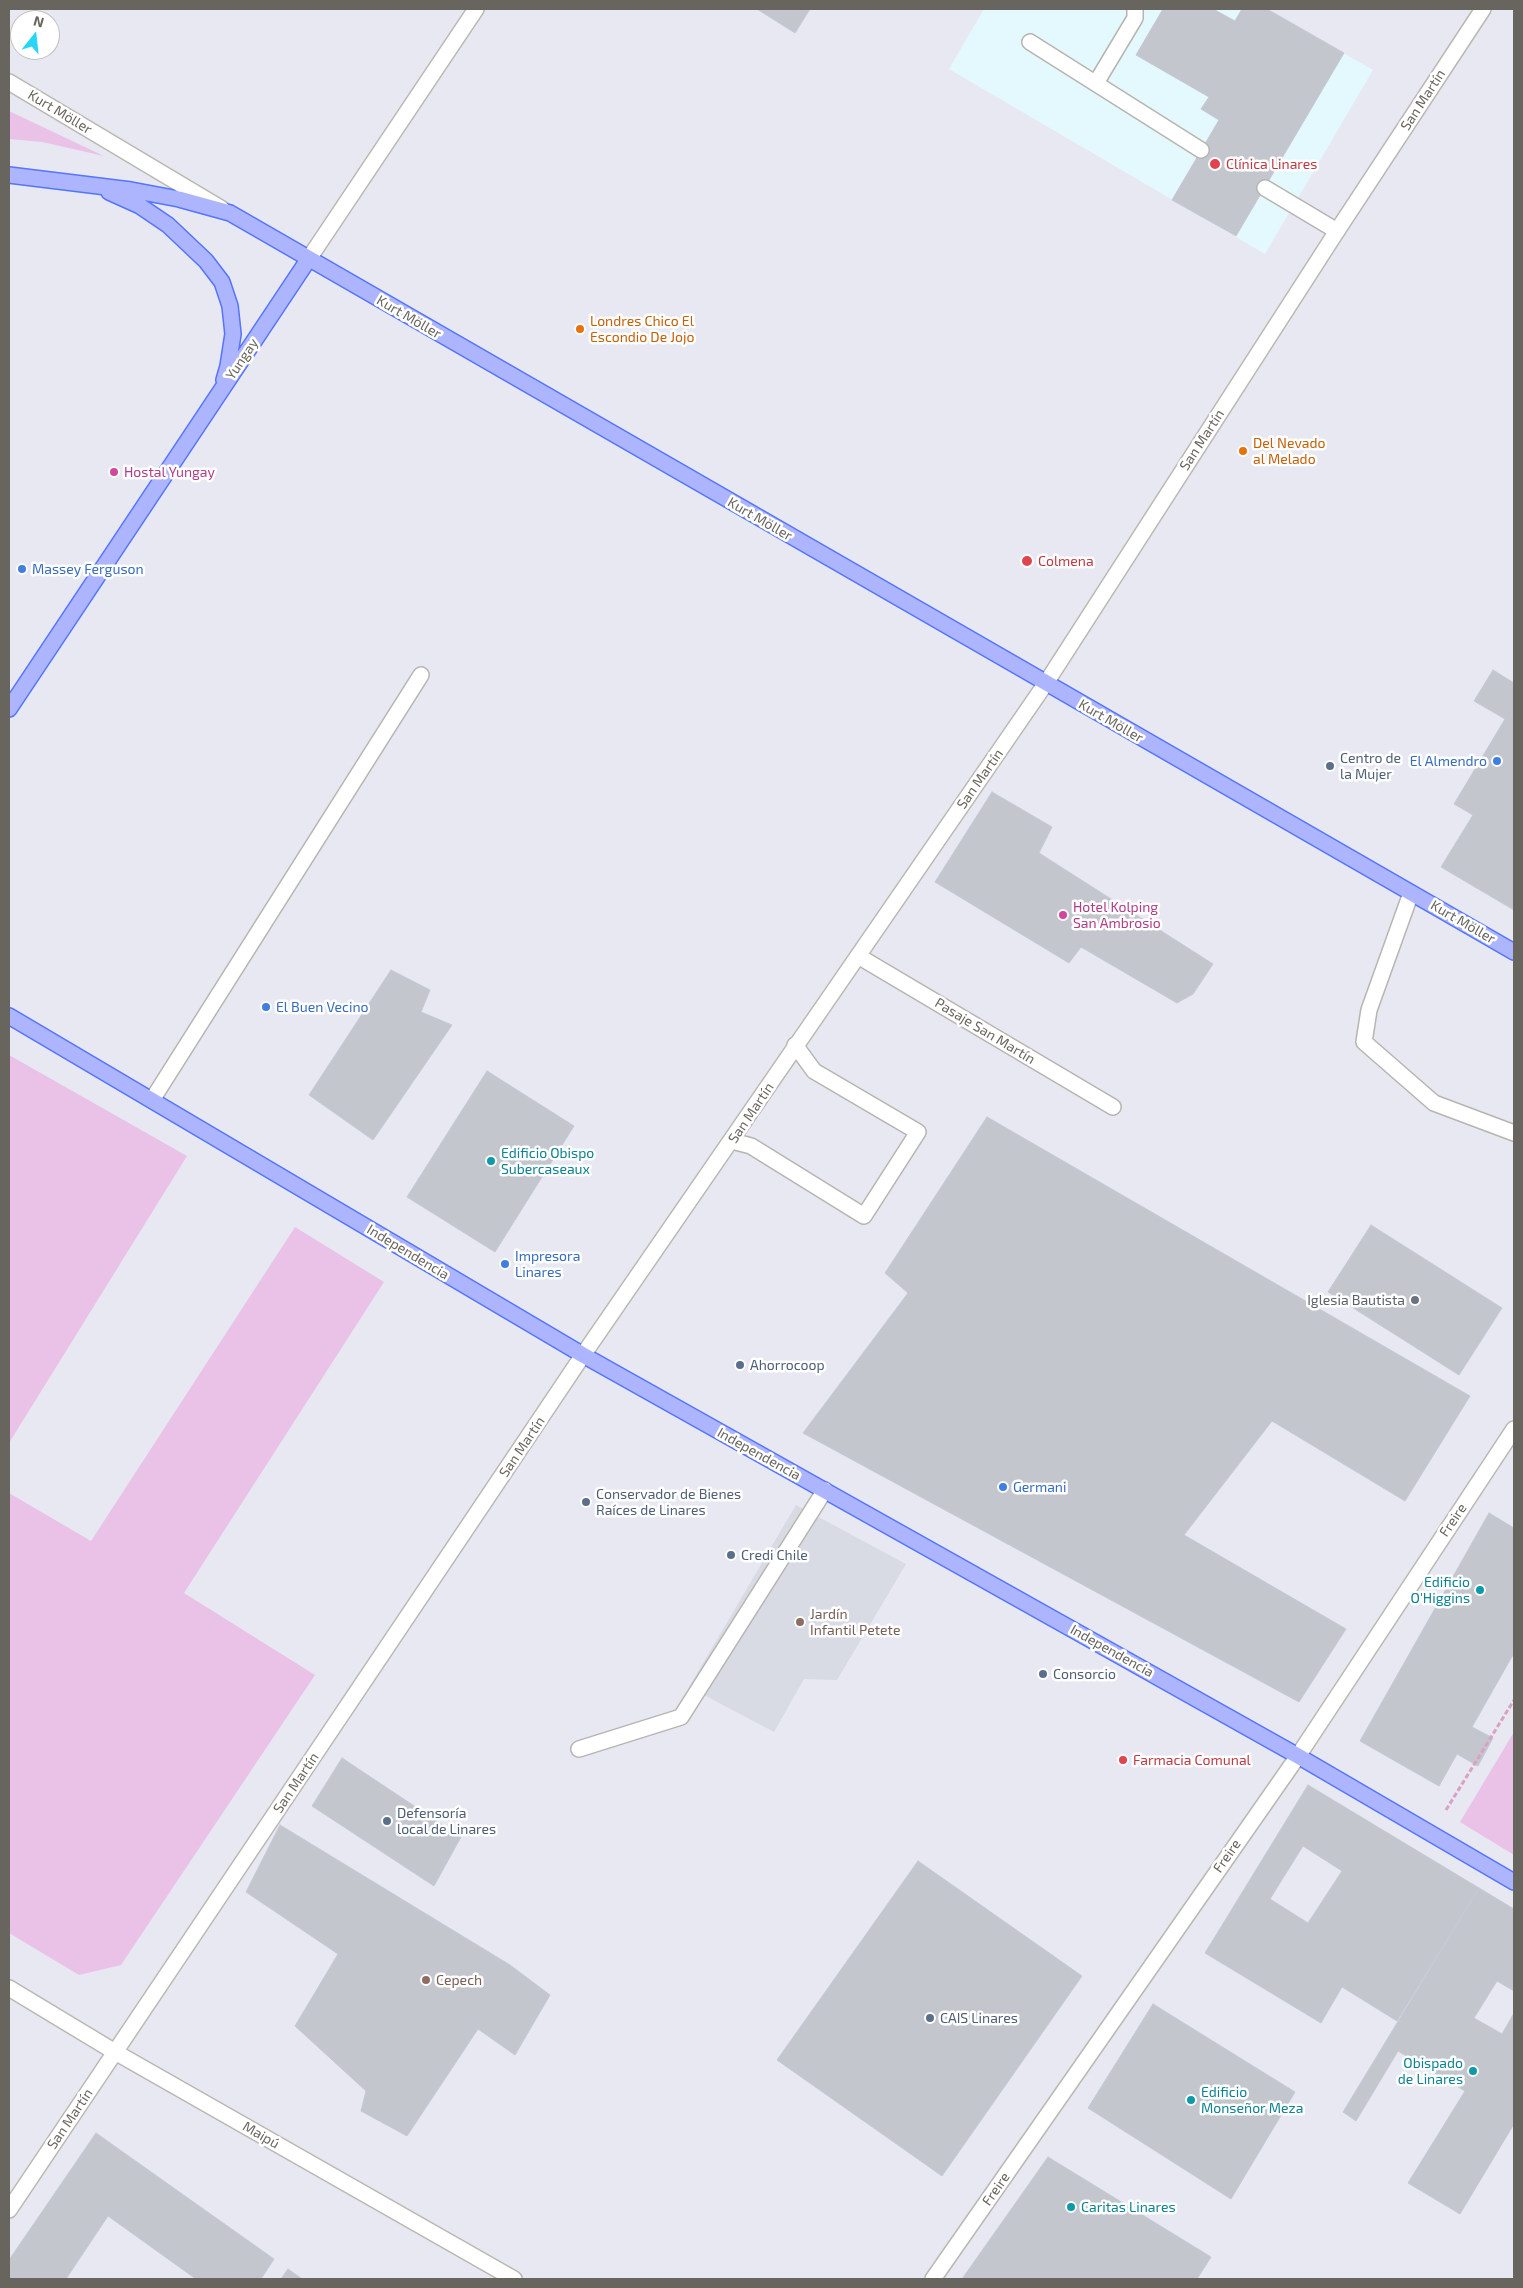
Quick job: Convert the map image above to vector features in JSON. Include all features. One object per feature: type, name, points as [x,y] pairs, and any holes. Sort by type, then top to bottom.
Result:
[{"type":"main road","points":[[9,175],[77,182],[179,199],[230,213]]},
{"type":"main road","points":[[77,182],[125,199],[168,224],[206,261],[222,282],[230,306],[232,334],[228,366],[220,393]]},
{"type":"main road","name":"Kurt Möller","points":[[230,213],[308,260],[1514,952]]},
{"type":"main road","name":"Yungay","points":[[9,709],[308,260]]},
{"type":"main road","name":"Independencia","points":[[9,1016],[583,1355],[1298,1756],[1514,1882]]},
{"type":"street","name":"Yungay","points":[[308,260],[476,9]]},
{"type":"street","points":[[1096,83],[1135,18],[1135,9]]},
{"type":"street","name":"San Martín","points":[[9,2210],[583,1355],[1046,683],[1337,231],[1483,9]]},
{"type":"street","points":[[1030,42],[1201,150]]},
{"type":"street","name":"Kurt Möller","points":[[9,82],[230,213]]},
{"type":"street","points":[[1265,188],[1337,231]]},
{"type":"street","points":[[152,1100],[421,675]]},
{"type":"street","points":[[1411,893],[1369,1010],[1364,1042],[1434,1103],[1514,1133]]},
{"type":"street","name":"Pasaje San Martín","points":[[858,956],[1113,1106]]},
{"type":"street","points":[[732,1141],[751,1146],[864,1216],[918,1132],[814,1071],[796,1045]]},
{"type":"street","name":"Freire","points":[[934,2279],[1298,1756],[1514,1428]]},
{"type":"street","points":[[579,1749],[681,1717],[825,1490]]},
{"type":"street","name":"Maipú","points":[[9,1988],[115,2052],[514,2279]]},
{"type":"path","points":[[1431,1834],[1514,1700]]},
{"type":"shaded area","name":"Clínica Linares","points":[[984,9],[1267,9],[1373,70],[1265,254],[949,69]]},
{"type":"shaded area","points":[[9,111],[104,156],[42,142],[9,139]]},
{"type":"shaded area","points":[[9,1055],[187,1156],[9,1443]]},
{"type":"shaded area","points":[[295,1227],[384,1282],[184,1593],[315,1675],[121,1965],[79,1975],[9,1933],[9,1493],[91,1541]]},
{"type":"shaded area","name":"Jardín Infantil Petete","points":[[796,1505],[906,1564],[837,1680],[804,1679],[774,1732],[689,1687]]},
{"type":"shaded area","points":[[1514,1732],[1514,1855],[1460,1822]]},
{"type":"building","points":[[757,9],[810,9],[795,33]]},
{"type":"building","points":[[1163,9],[1213,9],[1235,21],[1242,9],[1267,9],[1344,53],[1236,236],[1172,200],[1219,120],[1201,109],[1209,97],[1136,55]]},
{"type":"building","name":"El Almendro","points":[[1493,670],[1514,683],[1514,910],[1441,867],[1473,815],[1454,804],[1505,719],[1474,701]]},
{"type":"building","name":"Hotel Kolping San Ambrosio","points":[[992,792],[1052,827],[1039,853],[1213,964],[1193,994],[1177,1003],[1081,947],[1069,963],[935,882]]},
{"type":"building","points":[[391,970],[430,990],[421,1012],[452,1025],[373,1140],[309,1095]]},
{"type":"building","name":"Edificio Obispo Subercaseaux","points":[[487,1071],[574,1126],[495,1252],[407,1197]]},
{"type":"building","points":[[987,1117],[1470,1396],[1405,1501],[1272,1421],[1184,1535],[1346,1629],[1299,1702],[803,1433],[908,1293],[885,1273]]},
{"type":"building","name":"Iglesia Bautista","points":[[1371,1225],[1502,1308],[1459,1375],[1328,1292]]},
{"type":"building","name":"Edificio O'Higgins","points":[[1489,1513],[1514,1528],[1514,1653],[1472,1727],[1493,1738],[1478,1766],[1457,1754],[1439,1786],[1360,1741]]},
{"type":"building","name":"Defensoría local de Linares","points":[[342,1758],[461,1837],[434,1886],[312,1806]]},
{"type":"building","points":[[1308,1785],[1479,1888],[1397,2021],[1342,1987],[1321,2023],[1205,1953]],"holes":[[[1303,1846],[1342,1871],[1308,1923],[1270,1899]]]},
{"type":"building","name":"Cepech","points":[[280,1825],[510,1965],[550,1995],[515,2055],[478,2029],[407,2136],[361,2111],[366,2091],[295,2026],[338,1954],[246,1892]]},
{"type":"building","name":"CAIS Linares","points":[[918,1861],[1082,1976],[942,2176],[777,2060]]},
{"type":"building","name":"Obispado de Linares","points":[[1479,1888],[1514,1909],[1514,1991],[1497,1981],[1474,2018],[1502,2034],[1514,2013],[1514,2124],[1460,2214],[1408,2183],[1465,2091],[1398,2051],[1356,2121],[1343,2112]]},
{"type":"building","name":"Edificio Monseñor Meza","points":[[1153,2004],[1295,2092],[1231,2199],[1088,2108]]},
{"type":"building","points":[[96,2133],[274,2259],[261,2279],[196,2279],[108,2216],[66,2279],[9,2279],[9,2260]]},
{"type":"building","name":"Caritas Linares","points":[[1048,2157],[1211,2257],[1197,2279],[962,2279]]},
{"type":"building","points":[[288,2269],[302,2279],[281,2279]]},
{"type":"place","name":"Clínica Linares","points":[[1215,164]]},
{"type":"place","name":"Londres Chico El Escondio De Jojo","points":[[580,329]]},
{"type":"place","name":"Del Nevado al Melado","points":[[1243,451]]},
{"type":"place","name":"Hostal Yungay","points":[[114,472]]},
{"type":"place","name":"Colmena","points":[[1027,561]]},
{"type":"place","name":"Massey Ferguson","points":[[22,569]]},
{"type":"place","name":"El Almendro","points":[[1497,761]]},
{"type":"place","name":"Centro de la Mujer","points":[[1330,766]]},
{"type":"place","name":"Hotel Kolping San Ambrosio","points":[[1063,915]]},
{"type":"place","name":"El Buen Vecino","points":[[266,1007]]},
{"type":"place","name":"Edificio Obispo Subercaseaux","points":[[491,1161]]},
{"type":"place","name":"Impresora Linares","points":[[505,1264]]},
{"type":"place","name":"Iglesia Bautista","points":[[1415,1300]]},
{"type":"place","name":"Ahorrocoop","points":[[740,1365]]},
{"type":"place","name":"Germani","points":[[1003,1487]]},
{"type":"place","name":"Conservador de Bienes Raíces de Linares","points":[[586,1502]]},
{"type":"place","name":"Credi Chile","points":[[731,1555]]},
{"type":"place","name":"Edificio O'Higgins","points":[[1480,1590]]},
{"type":"place","name":"Jardín Infantil Petete","points":[[800,1622]]},
{"type":"place","name":"Consorcio","points":[[1043,1674]]},
{"type":"place","name":"Farmacia Comunal","points":[[1123,1760]]},
{"type":"place","name":"Defensoría local de Linares","points":[[387,1821]]},
{"type":"place","name":"Cepech","points":[[426,1980]]},
{"type":"place","name":"CAIS Linares","points":[[930,2018]]},
{"type":"place","name":"Obispado de Linares","points":[[1473,2071]]},
{"type":"place","name":"Edificio Monseñor Meza","points":[[1191,2100]]},
{"type":"place","name":"Caritas Linares","points":[[1071,2207]]}]
